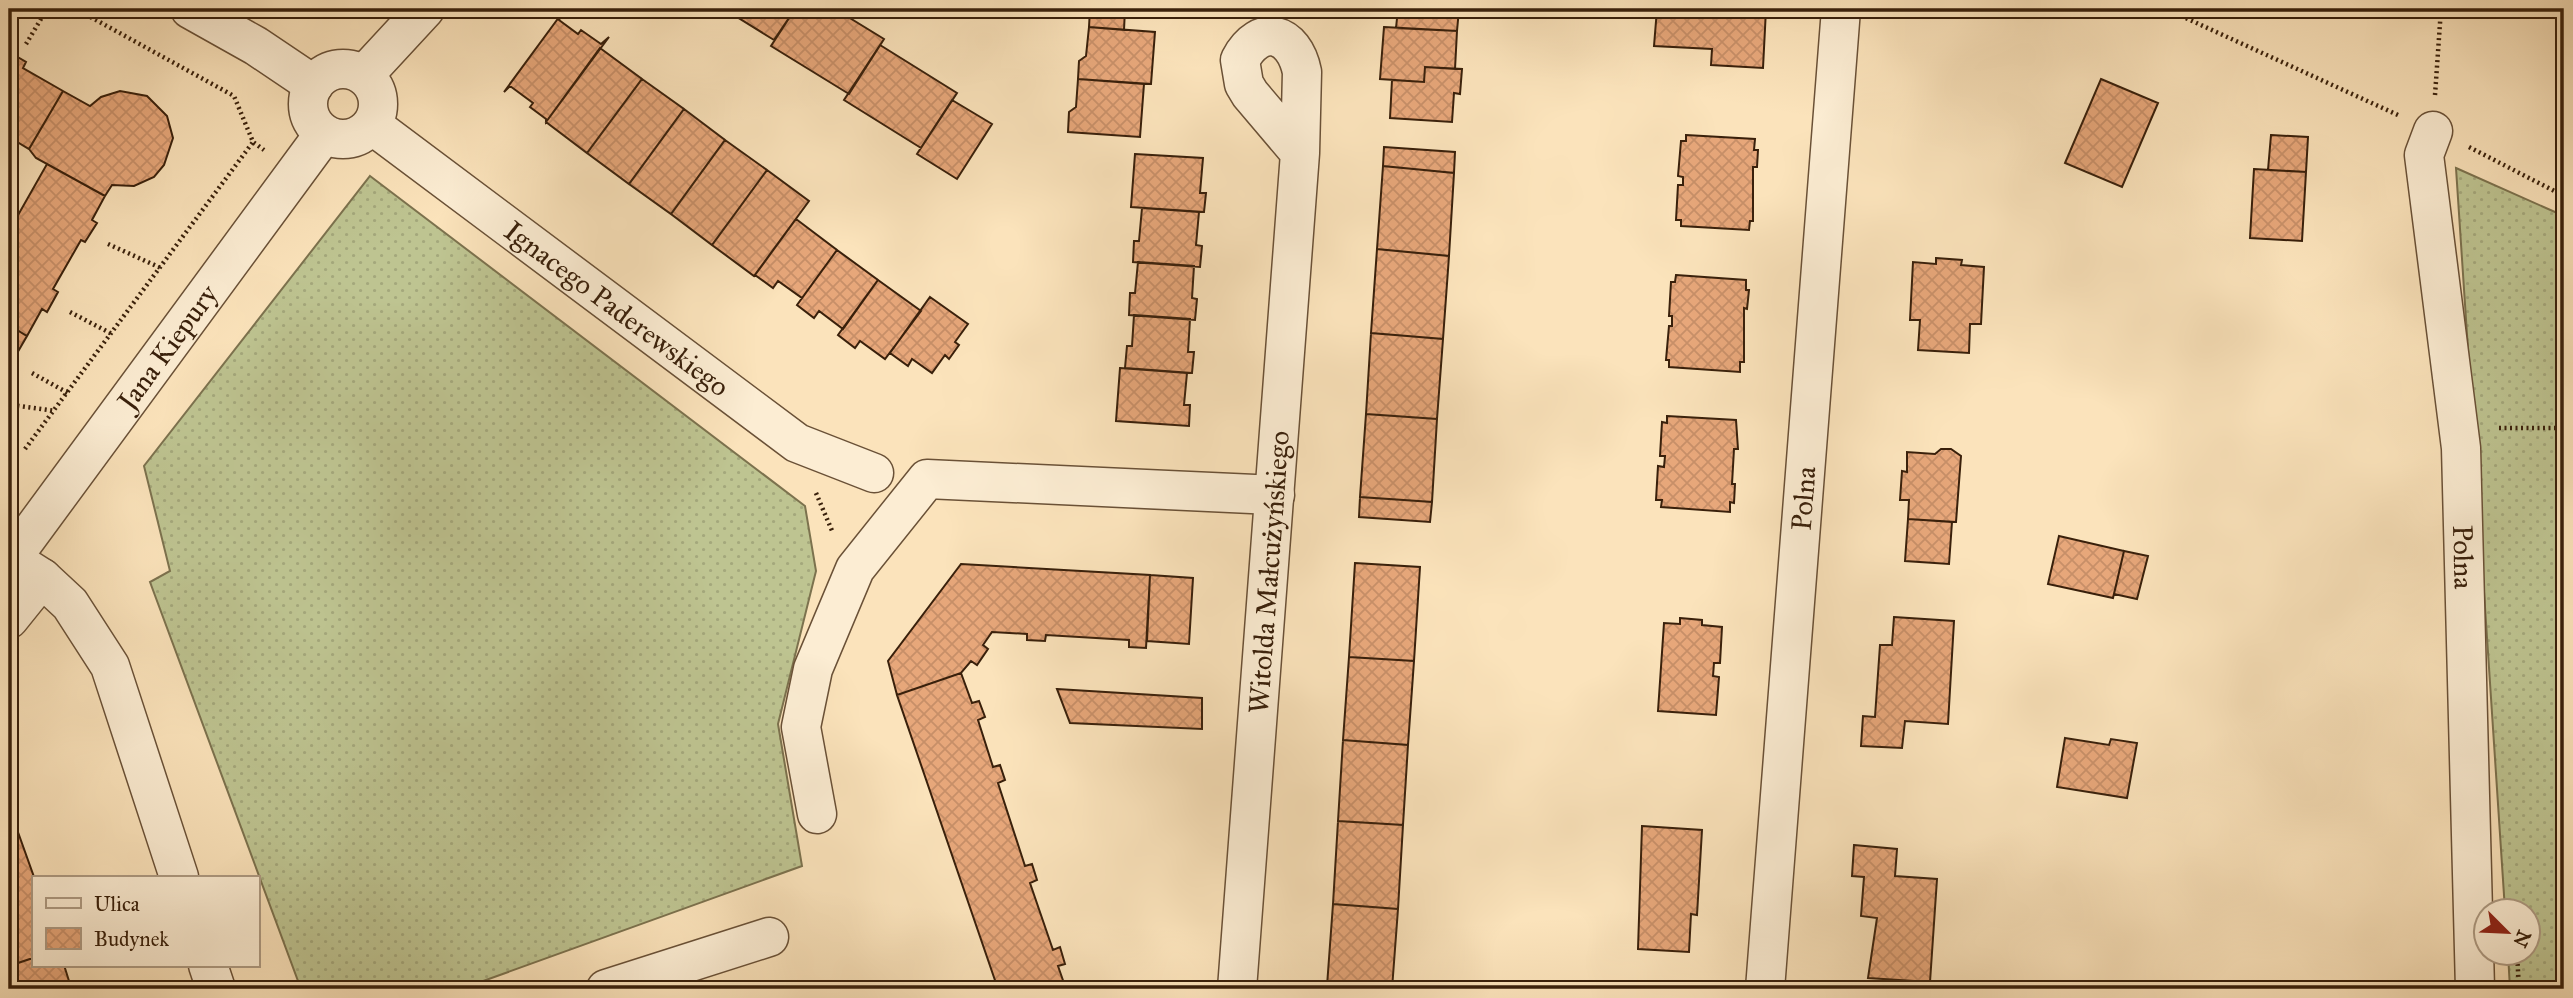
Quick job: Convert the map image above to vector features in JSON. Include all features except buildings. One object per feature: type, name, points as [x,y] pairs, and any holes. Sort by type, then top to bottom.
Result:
[{"type":"street","points":[[190,9],[256,46],[314,85]]},
{"type":"street","points":[[364,75],[425,9]]},
{"type":"street","name":"Polna","points":[[1765,989],[1840,9]]},
{"type":"street","points":[[342,69],[364,75],[377,93],[377,115],[372,125],[355,138],[344,139],[324,134],[314,124],[309,111],[309,97],[314,85],[321,77],[342,69]]},
{"type":"street","name":"Ignacego Paderewskiego","points":[[372,125],[797,443],[874,473]]},
{"type":"street","name":"Polna","points":[[2433,131],[2424,155],[2461,448],[2475,989]]},
{"type":"street","name":"Jana Kiepury","points":[[9,619],[21,565],[324,134]]},
{"type":"street","name":"Witolda Małcużyńskiego","points":[[1237,989],[1300,153]]},
{"type":"street","points":[[817,814],[801,727],[813,669],[855,569],[927,479],[1275,495]]},
{"type":"street","points":[[21,565],[70,604],[110,666],[179,876]]},
{"type":"street","points":[[606,989],[769,937]]},
{"type":"street","points":[[209,967],[216,989]]},
{"type":"path","points":[[26,44],[47,9]]},
{"type":"path","points":[[76,9],[234,96],[253,142],[296,173]]},
{"type":"path","points":[[2166,9],[2433,131],[2564,196]]},
{"type":"path","points":[[2433,131],[2441,9]]},
{"type":"path","points":[[25,449],[253,142]]},
{"type":"path","points":[[108,244],[161,268]]},
{"type":"path","points":[[70,312],[112,334]]},
{"type":"path","points":[[32,373],[68,393]]},
{"type":"path","points":[[12,405],[55,411]]},
{"type":"path","points":[[797,443],[828,524],[855,569]]},
{"type":"path","points":[[2518,967],[2519,989]]},
{"type":"green space","points":[[2456,168],[2564,216],[2564,989],[2510,989],[2509,967],[2542,967],[2542,897],[2504,897]]},
{"type":"green space","points":[[370,176],[805,506],[816,571],[778,724],[802,866],[461,989],[301,989],[150,582],[170,571],[144,466]]}]
